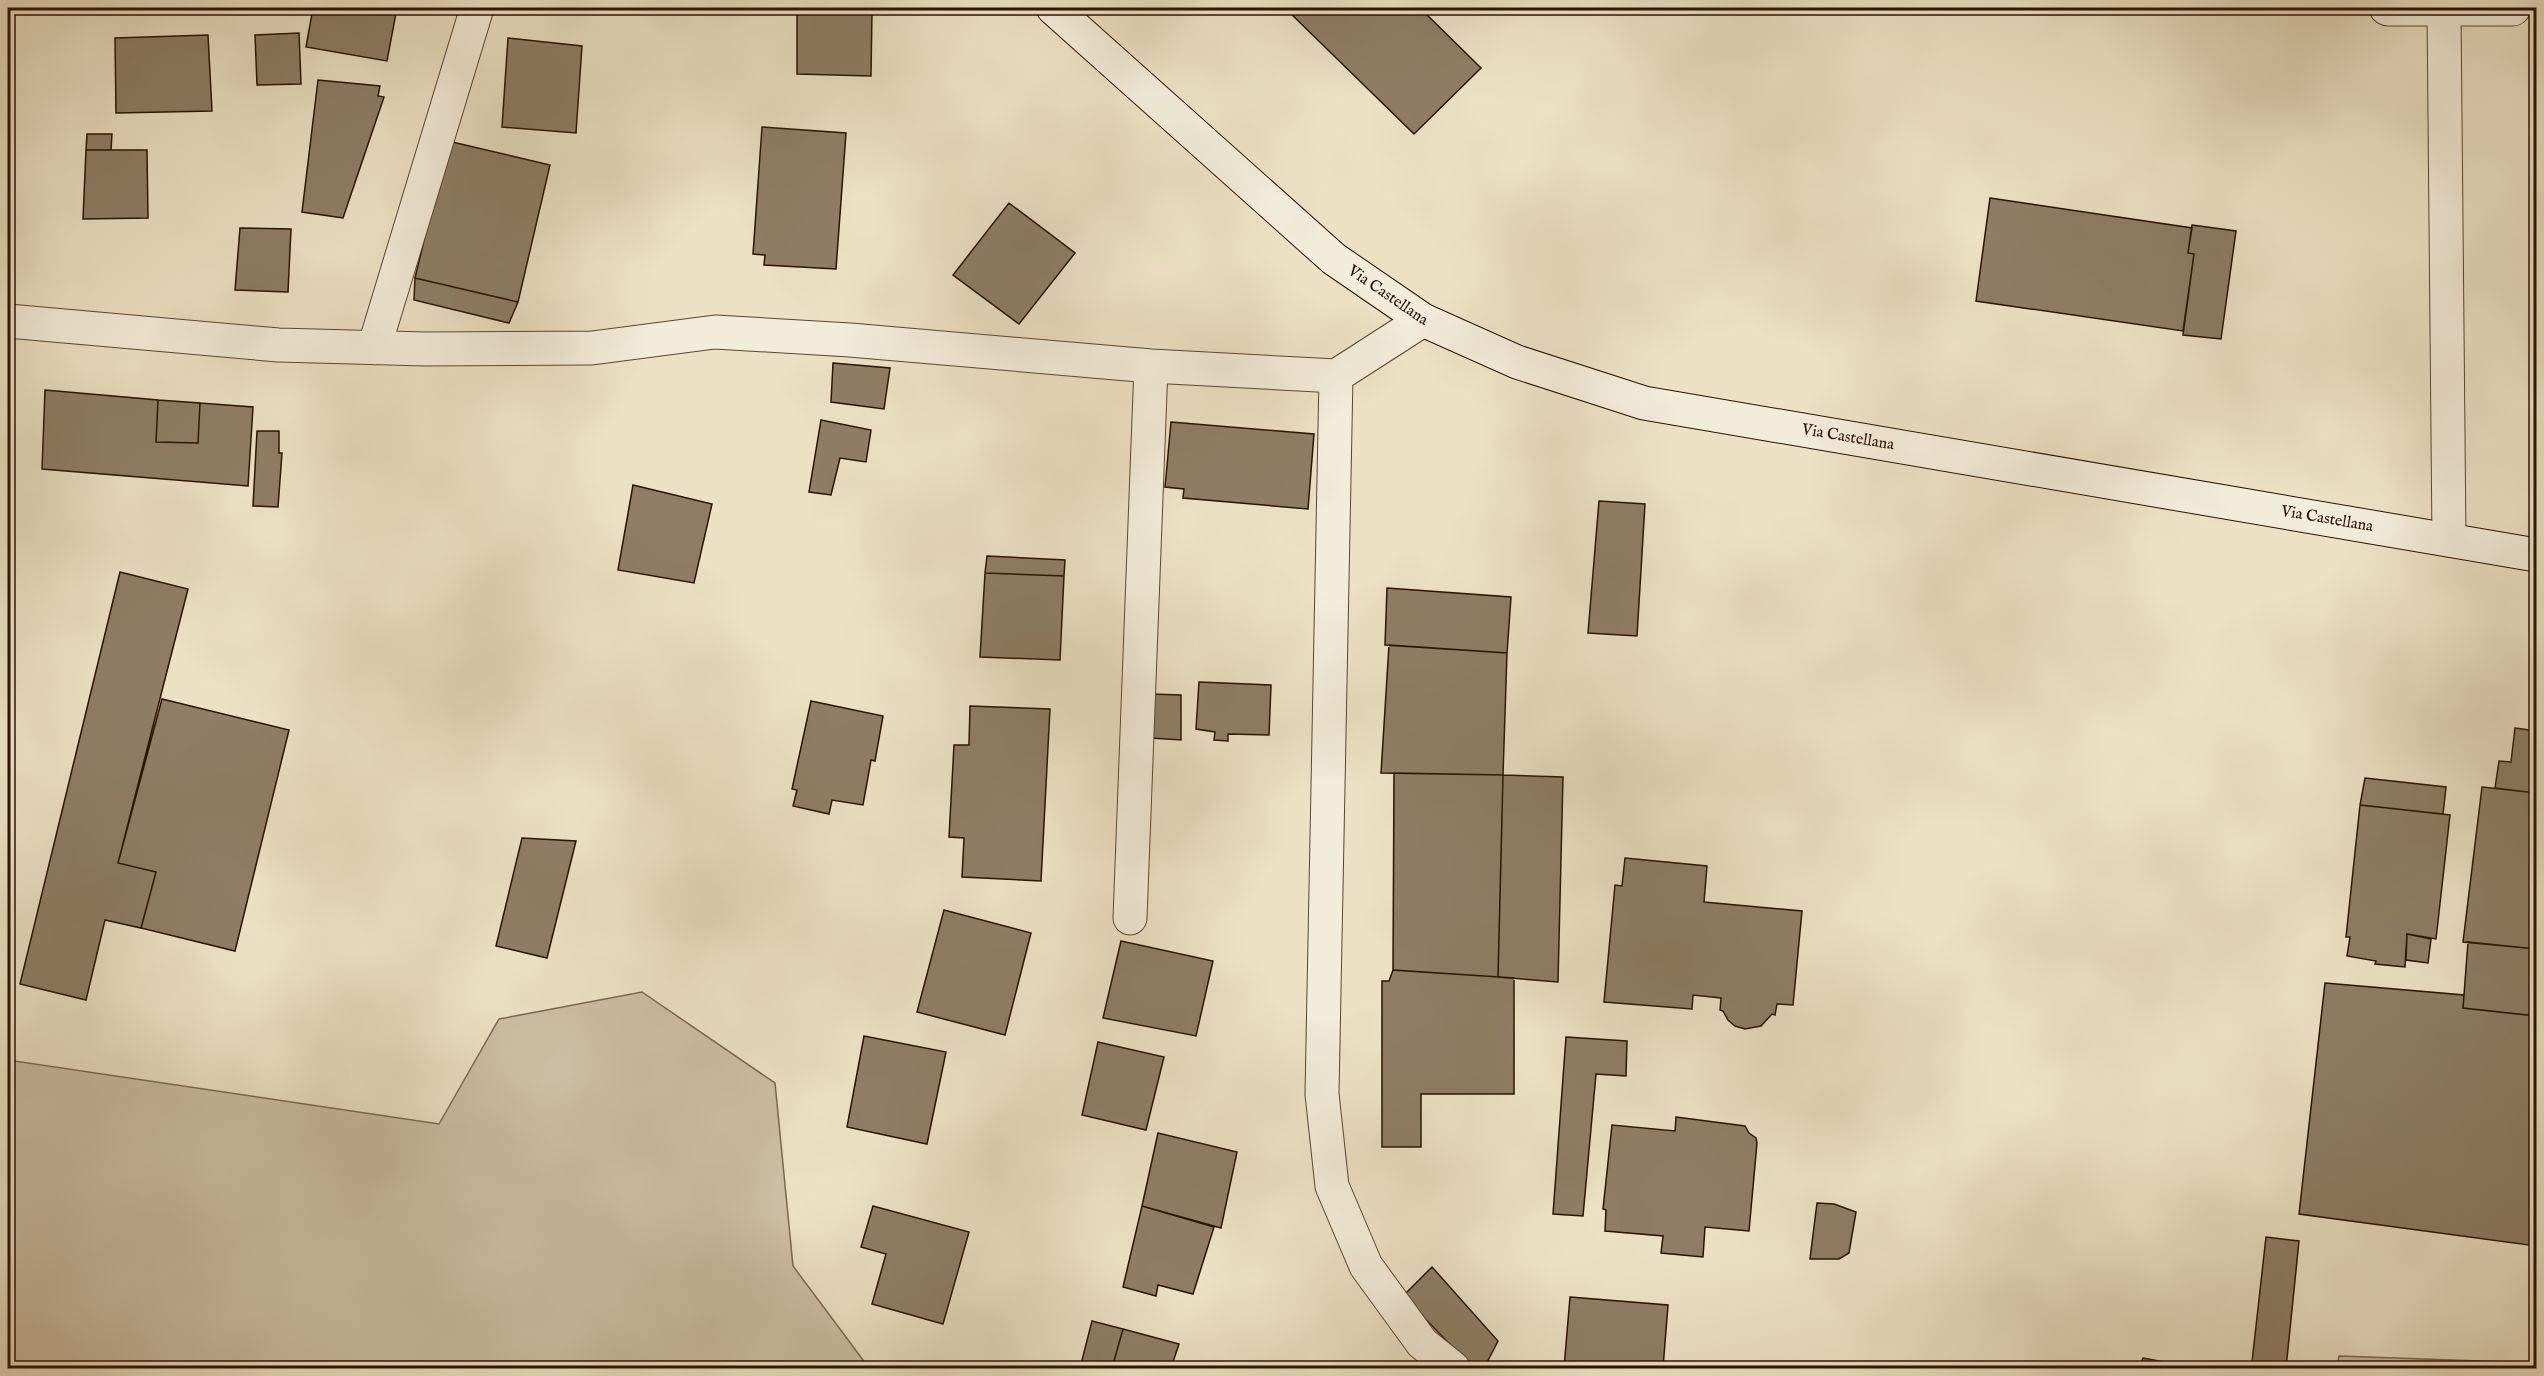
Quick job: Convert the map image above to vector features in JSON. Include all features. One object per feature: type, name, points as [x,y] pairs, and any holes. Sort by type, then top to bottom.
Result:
[{"type":"street","points":[[374,348],[477,8]]},
{"type":"street","name":"Via Castellana","points":[[1053,8],[1334,260],[1423,320],[1517,362],[1644,403],[2536,555]]},
{"type":"street","points":[[2385,8],[2444,11],[2514,8]]},
{"type":"street","points":[[2444,11],[2449,540]]},
{"type":"street","points":[[8,321],[278,345],[374,348],[592,348],[715,332],[861,341],[1151,366],[1336,376],[1423,320]]},
{"type":"street","points":[[1131,918],[1151,366]]},
{"type":"street","points":[[1336,376],[1322,1094],[1332,1186],[1366,1266],[1422,1343],[1452,1368]]},
{"type":"shaded area","points":[[642,992],[775,1083],[793,1266],[869,1368],[8,1368],[8,1060],[439,1124],[499,1019]]},
{"type":"shaded area","points":[[2339,1356],[2536,1363],[2536,1368],[2337,1368]]},
{"type":"building","points":[[313,8],[397,8],[387,61],[306,47]]},
{"type":"building","points":[[612,8],[636,8],[635,12]]},
{"type":"building","points":[[797,8],[872,11],[871,76],[797,74]]},
{"type":"building","points":[[839,8],[860,8],[860,11],[839,11]]},
{"type":"building","points":[[1285,8],[1420,8],[1481,68],[1414,134]]},
{"type":"building","points":[[299,33],[301,84],[257,85],[255,35]]},
{"type":"building","points":[[208,35],[212,111],[116,113],[115,38]]},
{"type":"building","points":[[508,38],[582,46],[576,133],[502,127]]},
{"type":"building","points":[[318,80],[380,86],[378,96],[384,97],[343,218],[302,212]]},
{"type":"building","points":[[762,127],[846,133],[836,269],[764,265],[765,255],[753,254]]},
{"type":"building","points":[[87,134],[112,134],[111,150],[86,150]]},
{"type":"building","points":[[448,141],[550,165],[518,302],[415,278]]},
{"type":"building","points":[[86,150],[147,150],[148,218],[83,219]]},
{"type":"building","points":[[1990,198],[2192,228],[2188,253],[2194,254],[2183,331],[1976,301]]},
{"type":"building","points":[[1009,203],[1075,253],[1019,324],[953,275]]},
{"type":"building","points":[[2192,225],[2236,231],[2221,339],[2183,335],[2194,254],[2188,253]]},
{"type":"building","points":[[240,228],[291,229],[288,292],[235,290]]},
{"type":"building","points":[[415,278],[518,302],[509,323],[414,300]]},
{"type":"building","points":[[833,363],[890,368],[884,409],[831,402]]},
{"type":"building","points":[[45,390],[158,400],[156,442],[198,443],[200,403],[253,407],[248,486],[42,469]]},
{"type":"building","points":[[158,400],[200,403],[198,443],[156,442]]},
{"type":"building","points":[[821,420],[871,430],[866,462],[840,458],[831,495],[809,492]]},
{"type":"building","points":[[1171,422],[1314,434],[1308,509],[1183,498],[1184,489],[1165,487]]},
{"type":"building","points":[[257,431],[279,431],[279,453],[282,453],[278,507],[253,506]]},
{"type":"building","points":[[633,485],[712,504],[694,583],[618,570]]},
{"type":"building","points":[[1599,501],[1645,504],[1637,636],[1588,633]]},
{"type":"building","points":[[987,556],[1065,560],[1064,576],[985,573]]},
{"type":"building","points":[[120,572],[188,589],[118,863],[156,872],[141,928],[105,920],[86,1000],[20,984]]},
{"type":"building","points":[[985,573],[1064,576],[1060,660],[980,657]]},
{"type":"building","points":[[1387,588],[1511,597],[1507,653],[1385,645]]},
{"type":"building","points":[[1389,645],[1507,653],[1503,775],[1381,773]]},
{"type":"building","points":[[1199,682],[1271,685],[1269,735],[1228,734],[1228,741],[1214,740],[1215,732],[1196,729]]},
{"type":"building","points":[[1151,694],[1181,695],[1181,740],[1151,738]]},
{"type":"building","points":[[162,699],[289,730],[235,951],[141,928],[156,872],[118,863]]},
{"type":"building","points":[[811,701],[883,716],[875,761],[871,760],[863,805],[832,800],[829,814],[793,806],[797,790],[792,789]]},
{"type":"building","points":[[970,706],[1050,709],[1041,881],[962,877],[964,838],[949,837],[954,745],[969,745]]},
{"type":"building","points":[[2515,728],[2536,731],[2536,793],[2495,788],[2499,761],[2511,762]]},
{"type":"building","points":[[1394,773],[1503,775],[1498,977],[1393,970]]},
{"type":"building","points":[[1503,775],[1563,777],[1558,982],[1498,977]]},
{"type":"building","points":[[2365,778],[2446,787],[2443,814],[2360,805]]},
{"type":"building","points":[[2482,787],[2536,793],[2536,949],[2463,942]]},
{"type":"building","points":[[2360,805],[2450,815],[2436,939],[2407,934],[2405,967],[2375,964],[2376,961],[2347,956],[2350,937],[2346,937]]},
{"type":"building","points":[[522,838],[576,841],[547,958],[496,946]]},
{"type":"building","points":[[1625,858],[1707,866],[1704,902],[1802,911],[1793,1005],[1777,1004],[1775,1015],[1772,1014],[1761,1026],[1745,1029],[1735,1026],[1720,1010],[1721,998],[1693,995],[1692,1009],[1604,1002],[1615,885],[1622,886]]},
{"type":"building","points":[[944,910],[1031,933],[1005,1035],[917,1012]]},
{"type":"building","points":[[2407,934],[2431,939],[2428,963],[2406,960]]},
{"type":"building","points":[[1121,941],[1213,961],[1196,1036],[1103,1018]]},
{"type":"building","points":[[2468,942],[2536,949],[2536,1016],[2463,1008]]},
{"type":"building","points":[[1393,970],[1514,978],[1514,1094],[1421,1094],[1421,1147],[1382,1147],[1382,981],[1389,981]]},
{"type":"building","points":[[2325,983],[2464,995],[2463,1008],[2536,1016],[2536,1246],[2299,1214]]},
{"type":"building","points":[[864,1036],[946,1052],[927,1144],[847,1127]]},
{"type":"building","points":[[1566,1037],[1627,1041],[1626,1076],[1596,1074],[1583,1216],[1553,1214]]},
{"type":"building","points":[[1098,1042],[1164,1057],[1146,1130],[1082,1115]]},
{"type":"building","points":[[1676,1117],[1745,1126],[1756,1138],[1757,1143],[1749,1231],[1705,1227],[1703,1257],[1661,1253],[1663,1236],[1605,1231],[1606,1210],[1603,1209],[1612,1125],[1675,1131]]},
{"type":"building","points":[[1158,1133],[1237,1152],[1221,1228],[1142,1206]]},
{"type":"building","points":[[1817,1203],[1834,1204],[1856,1212],[1849,1253],[1839,1259],[1810,1259]]},
{"type":"building","points":[[873,1206],[969,1232],[943,1324],[872,1304],[886,1254],[861,1247]]},
{"type":"building","points":[[1142,1206],[1214,1227],[1193,1294],[1158,1285],[1156,1296],[1123,1287]]},
{"type":"building","points":[[2266,1237],[2299,1241],[2286,1368],[2252,1362]]},
{"type":"building","points":[[1432,1267],[1498,1341],[1484,1368],[1475,1368],[1468,1363],[1403,1296]]},
{"type":"building","points":[[1570,1297],[1668,1305],[1663,1368],[1564,1368]]},
{"type":"building","points":[[1092,1321],[1123,1329],[1112,1368],[1080,1368]]},
{"type":"building","points":[[1123,1329],[1179,1344],[1171,1368],[1112,1368]]},
{"type":"building","points":[[2143,1358],[2159,1361],[2190,1368],[2139,1368]]},
{"type":"building","points":[[2078,1363],[2103,1368],[2077,1368]]}]
